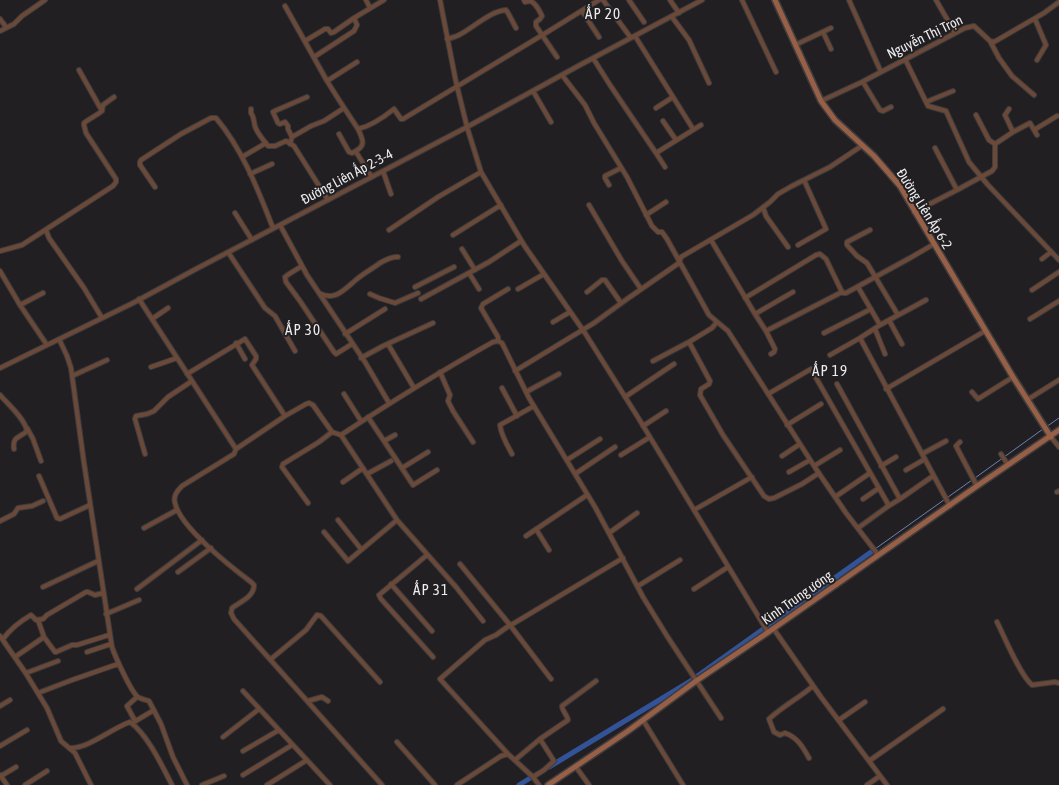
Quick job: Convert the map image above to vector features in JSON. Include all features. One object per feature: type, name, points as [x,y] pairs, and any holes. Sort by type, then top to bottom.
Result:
[{"type":"street","points":[[0,31],[14,24],[45,0]]},
{"type":"street","points":[[366,0],[370,8]]},
{"type":"street","points":[[305,41],[325,29],[331,33],[334,32],[383,0]]},
{"type":"street","points":[[440,0],[457,86],[481,172],[521,241],[582,330],[650,437],[766,630]]},
{"type":"street","points":[[524,0],[525,2],[530,0],[534,2],[542,16],[536,22],[536,26],[557,57]]},
{"type":"street","points":[[358,129],[366,127],[394,108],[403,119],[598,0]]},
{"type":"street","points":[[603,0],[632,37],[693,129]]},
{"type":"street","points":[[629,0],[644,22]]},
{"type":"street","points":[[670,0],[679,13]]},
{"type":"street","name":"Đường Liên Ấp 2-3-4","points":[[0,368],[139,300],[467,127],[702,0]]},
{"type":"street","points":[[742,0],[776,72]]},
{"type":"street","name":"Đường Liên Ấp 6-2","points":[[774,0],[821,101],[835,120],[863,145],[900,186],[985,331],[1050,435]]},
{"type":"street","points":[[849,0],[882,72]]},
{"type":"street","points":[[936,0],[955,33]]},
{"type":"street","points":[[1034,95],[1012,76],[998,58],[990,41],[999,40],[1035,19],[1059,2]]},
{"type":"street","points":[[285,6],[327,80],[362,135],[362,147],[356,152],[350,153],[339,134]]},
{"type":"street","points":[[448,39],[459,35],[501,10],[506,10],[516,28]]},
{"type":"street","points":[[582,11],[599,37]]},
{"type":"street","points":[[672,16],[689,40],[710,84]]},
{"type":"street","points":[[314,57],[354,30],[357,25],[354,18]]},
{"type":"street","points":[[0,19],[6,28]]},
{"type":"street","points":[[1035,19],[1046,46],[1037,60]]},
{"type":"street","name":"Nguyễn Thị Trọn","points":[[821,101],[863,82],[965,28],[974,26],[990,41]]},
{"type":"street","points":[[795,45],[831,28]]},
{"type":"street","points":[[823,32],[831,49]]},
{"type":"street","points":[[593,58],[665,167]]},
{"type":"street","points":[[904,59],[928,106],[946,110],[968,162],[1059,260]]},
{"type":"street","points":[[327,80],[357,62]]},
{"type":"street","points":[[79,70],[102,111]]},
{"type":"street","points":[[562,75],[585,105],[652,226],[658,232],[662,232],[709,315],[728,331],[810,460],[875,552]]},
{"type":"street","points":[[863,82],[880,110],[890,107]]},
{"type":"street","points":[[532,91],[551,122]]},
{"type":"street","points":[[926,102],[953,91]]},
{"type":"street","points":[[0,251],[22,245],[113,186],[116,182],[86,133],[84,125],[84,122],[102,111],[103,106],[114,97]]},
{"type":"street","points":[[290,144],[292,137],[288,125],[285,122],[278,124],[273,112],[307,97]]},
{"type":"street","points":[[656,108],[673,97]]},
{"type":"street","points":[[292,137],[324,121],[344,108]]},
{"type":"street","points":[[251,109],[250,113],[254,118],[256,128],[268,146],[275,146],[286,141],[294,146],[328,200]]},
{"type":"street","points":[[1009,109],[1005,115],[1013,132]]},
{"type":"street","points":[[976,115],[989,140],[995,144]]},
{"type":"street","points":[[1034,130],[1057,116]]},
{"type":"street","points":[[155,187],[140,165],[141,160],[181,134],[211,118],[216,118],[242,157],[273,228]]},
{"type":"street","points":[[663,121],[676,140]]},
{"type":"street","points":[[995,144],[1030,123],[1037,135]]},
{"type":"street","points":[[656,153],[700,125]]},
{"type":"street","points":[[242,157],[266,143]]},
{"type":"street","points":[[914,212],[992,171],[995,167],[995,144]]},
{"type":"street","points":[[515,371],[594,323],[679,262],[681,257],[753,214],[778,194],[830,167],[863,145]]},
{"type":"street","points":[[935,148],[957,190]]},
{"type":"street","points":[[356,152],[372,177]]},
{"type":"street","points":[[250,174],[272,164]]},
{"type":"street","points":[[609,186],[604,177],[621,168]]},
{"type":"street","points":[[383,171],[391,194]]},
{"type":"street","points":[[390,230],[438,197],[481,172]]},
{"type":"street","points":[[798,245],[826,229],[804,180]]},
{"type":"street","points":[[646,215],[666,202]]},
{"type":"street","points":[[453,235],[500,205]]},
{"type":"street","points":[[589,205],[622,262],[641,289]]},
{"type":"street","points":[[763,207],[766,216],[788,247]]},
{"type":"street","points":[[234,213],[252,240]]},
{"type":"street","points":[[280,225],[302,266],[389,403]]},
{"type":"street","points":[[46,230],[49,238],[84,288],[102,318]]},
{"type":"street","points":[[870,230],[847,243],[849,248],[867,263],[898,315]]},
{"type":"street","points":[[711,240],[766,331],[775,349],[770,354]]},
{"type":"street","points":[[421,298],[475,270],[521,241]]},
{"type":"street","points":[[766,331],[842,292],[846,293],[858,287],[934,244]]},
{"type":"street","points":[[462,249],[475,270]]},
{"type":"street","points":[[228,252],[260,302],[275,316],[295,351]]},
{"type":"street","points":[[1042,259],[1051,252]]},
{"type":"street","points":[[746,298],[820,254],[826,259],[842,292]]},
{"type":"street","points":[[318,292],[329,296],[338,294],[386,259],[398,258]]},
{"type":"street","points":[[302,266],[285,277],[286,282],[336,354],[352,344]]},
{"type":"street","points":[[415,287],[454,267]]},
{"type":"street","points":[[0,271],[47,345]]},
{"type":"street","points":[[1032,290],[1059,272]]},
{"type":"street","points":[[469,273],[479,289]]},
{"type":"street","points":[[518,289],[544,274]]},
{"type":"street","points":[[586,292],[602,280],[605,280],[621,303]]},
{"type":"street","points":[[858,287],[880,325]]},
{"type":"street","points":[[508,289],[483,304],[481,308],[498,337],[498,341],[502,343],[526,392],[667,636],[721,718]]},
{"type":"street","points":[[754,314],[793,292]]},
{"type":"street","points":[[20,305],[43,293]]},
{"type":"street","points":[[370,294],[395,303],[418,293]]},
{"type":"street","points":[[139,300],[236,449]]},
{"type":"street","points":[[830,355],[926,300]]},
{"type":"street","points":[[1030,319],[1059,302]]},
{"type":"street","points":[[152,320],[168,308]]},
{"type":"street","points":[[824,333],[871,308]]},
{"type":"street","points":[[345,334],[385,309]]},
{"type":"street","points":[[553,322],[570,312]]},
{"type":"street","points":[[889,320],[902,344]]},
{"type":"street","points":[[361,358],[433,322]]},
{"type":"street","points":[[653,360],[690,342],[718,322]]},
{"type":"street","points":[[874,329],[885,354]]},
{"type":"street","points":[[886,389],[985,331]]},
{"type":"street","points":[[860,338],[949,504]]},
{"type":"street","points":[[60,339],[72,376],[111,644],[118,664],[137,697],[149,701],[154,710],[173,757],[187,785]]},
{"type":"street","points":[[187,374],[245,339],[256,356],[252,365],[285,416]]},
{"type":"street","points":[[341,435],[440,372],[498,341]]},
{"type":"street","points":[[690,342],[710,381],[709,384],[701,389],[700,395],[722,435],[764,496],[769,499],[774,498],[819,473]]},
{"type":"street","points":[[236,344],[245,359]]},
{"type":"street","points":[[388,344],[414,388]]},
{"type":"street","points":[[151,367],[177,358]]},
{"type":"street","points":[[72,376],[107,360]]},
{"type":"street","points":[[625,397],[674,364]]},
{"type":"street","points":[[768,394],[811,368],[888,504],[887,507]]},
{"type":"street","points":[[440,372],[450,395],[448,401],[452,411],[473,442]]},
{"type":"street","points":[[526,392],[559,374]]},
{"type":"street","points":[[972,392],[978,399],[1013,377]]},
{"type":"street","points":[[1027,400],[1059,380]]},
{"type":"street","points":[[145,454],[136,415],[154,411],[168,397],[192,381]]},
{"type":"street","points":[[837,384],[900,499]]},
{"type":"street","points":[[502,388],[517,416]]},
{"type":"street","points":[[344,394],[361,421]]},
{"type":"street","points":[[0,395],[20,418],[33,439],[41,461]]},
{"type":"street","points":[[382,785],[234,619],[231,613],[232,608],[244,601],[253,591],[254,586],[202,540],[187,524],[177,510],[175,497],[177,491],[234,454],[236,449],[285,416],[309,403],[313,405],[332,432],[341,435],[397,520],[483,621]]},
{"type":"street","points":[[788,425],[821,404]]},
{"type":"street","points":[[512,454],[500,425],[534,406]]},
{"type":"street","points":[[643,426],[666,410]]},
{"type":"street","points":[[368,417],[413,485],[437,470]]},
{"type":"street","points":[[14,449],[14,440],[27,431],[26,428]]},
{"type":"street","name":"Kinh Trung ương","points":[[548,785],[643,720],[695,680],[766,630],[772,628],[875,552],[1059,430]]},
{"type":"street","points":[[308,503],[282,467],[282,464],[332,432]]},
{"type":"street","points":[[384,442],[396,435]]},
{"type":"street","points":[[1050,435],[1059,447]]},
{"type":"street","points":[[621,455],[650,437]]},
{"type":"street","points":[[567,460],[600,439]]},
{"type":"street","points":[[922,454],[946,441]]},
{"type":"street","points":[[960,442],[956,446],[976,484]]},
{"type":"street","points":[[782,456],[800,444]]},
{"type":"street","points":[[575,474],[615,447]]},
{"type":"street","points":[[814,466],[840,450]]},
{"type":"street","points":[[402,468],[428,452]]},
{"type":"street","points":[[1001,454],[1008,465]]},
{"type":"street","points":[[881,466],[896,457]]},
{"type":"street","points":[[906,470],[924,458]]},
{"type":"street","points":[[367,474],[391,460]]},
{"type":"street","points":[[789,472],[810,460]]},
{"type":"street","points":[[343,482],[363,468]]},
{"type":"street","points":[[835,497],[870,473]]},
{"type":"street","points":[[39,476],[58,518],[90,506]]},
{"type":"street","points":[[858,528],[933,476]]},
{"type":"street","points":[[694,510],[752,477]]},
{"type":"street","points":[[863,499],[879,488]]},
{"type":"street","points":[[526,536],[587,495]]},
{"type":"street","points":[[0,521],[14,514],[18,508],[43,502]]},
{"type":"street","points":[[144,528],[177,510]]},
{"type":"street","points":[[609,533],[638,513]]},
{"type":"street","points":[[338,520],[361,549]]},
{"type":"street","points":[[324,532],[348,561],[397,520]]},
{"type":"street","points":[[536,530],[548,550]]},
{"type":"street","points":[[137,589],[202,540]]},
{"type":"street","points":[[178,572],[211,548]]},
{"type":"street","points":[[427,555],[379,594],[381,599],[433,657]]},
{"type":"street","points":[[539,785],[508,754],[440,678],[485,640],[623,558]]},
{"type":"street","points":[[638,586],[680,560]]},
{"type":"street","points":[[43,587],[98,561]]},
{"type":"street","points":[[460,564],[511,625],[551,678]]},
{"type":"street","points":[[694,589],[728,567]]},
{"type":"street","points":[[391,584],[432,631]]},
{"type":"street","points":[[91,785],[75,753],[61,741],[47,708],[26,673],[1,638],[20,621],[31,616],[36,620],[43,619],[86,592],[95,595],[103,593]]},
{"type":"street","points":[[106,614],[139,600]]},
{"type":"street","points":[[271,659],[306,630],[317,615],[321,616],[380,682]]},
{"type":"street","points":[[38,620],[44,637],[55,652],[72,645],[109,635]]},
{"type":"street","points":[[997,622],[1029,683],[1032,685],[1059,683]]},
{"type":"street","points":[[772,628],[887,785]]},
{"type":"street","points":[[15,657],[44,637]]},
{"type":"street","points":[[87,652],[111,644]]},
{"type":"street","points":[[26,673],[58,661]]},
{"type":"street","points":[[38,693],[118,664]]},
{"type":"street","points":[[515,760],[568,720],[562,706],[596,681]]},
{"type":"street","points":[[808,758],[802,746],[792,735],[785,733],[780,735],[774,732],[769,719],[813,686]]},
{"type":"street","points":[[243,691],[330,785]]},
{"type":"street","points":[[137,697],[127,706],[133,722],[159,760],[172,785]]},
{"type":"street","points":[[308,701],[322,697],[328,701]]},
{"type":"street","points":[[0,706],[10,700]]},
{"type":"street","points":[[838,720],[865,702]]},
{"type":"street","points":[[869,760],[943,708]]},
{"type":"street","points":[[223,737],[259,709]]},
{"type":"street","points":[[68,748],[80,747],[154,710]]},
{"type":"street","points":[[643,720],[683,785]]},
{"type":"street","points":[[0,746],[27,730]]},
{"type":"street","points":[[244,751],[279,730]]},
{"type":"street","points":[[533,777],[554,762],[540,740]]},
{"type":"street","points":[[397,742],[435,785]]},
{"type":"street","points":[[242,775],[292,745]]},
{"type":"street","points":[[457,785],[501,756],[508,754]]},
{"type":"street","points":[[267,785],[306,760]]},
{"type":"street","points":[[7,785],[0,776],[16,767]]},
{"type":"street","points":[[576,767],[589,785]]},
{"type":"street","points":[[24,785],[47,771]]},
{"type":"street","points":[[202,785],[224,776]]},
{"type":"street","points":[[867,785],[880,776]]},
{"type":"waterway","points":[[1046,427],[1059,418]]},
{"type":"waterway","points":[[975,478],[1043,429]]},
{"type":"waterway","points":[[875,549],[972,480]]},
{"type":"waterway","points":[[549,767],[689,682],[871,552]]},
{"type":"waterway","points":[[519,785],[535,775]]},
{"type":"district","name":"ẤP 20","points":[[603,14]]},
{"type":"district","name":"ẤP 30","points":[[303,330]]},
{"type":"district","name":"ẤP 19","points":[[830,371]]},
{"type":"district","name":"ẤP 31","points":[[431,590]]}]
